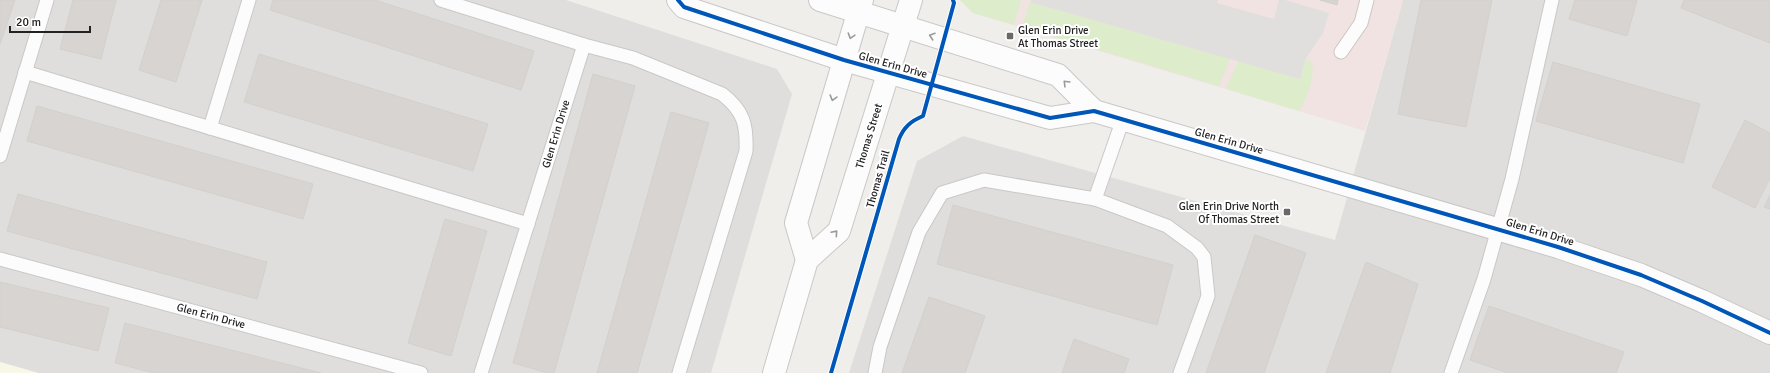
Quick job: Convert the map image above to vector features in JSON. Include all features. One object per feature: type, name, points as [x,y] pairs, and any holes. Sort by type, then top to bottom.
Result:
[{"type":"street","name":"Glen Erin Drive","points":[[678,0],[684,7],[888,73],[1050,118],[1094,111],[1498,229],[1641,275],[1702,301],[1770,333]]},
{"type":"street","name":"Glen Erin Drive","points":[[820,0],[860,6],[903,26],[1058,75],[1094,111]]},
{"type":"street","name":"Thomas Street","points":[[807,260],[839,231],[911,0]]},
{"type":"street","points":[[774,373],[807,260],[796,223],[860,6]]},
{"type":"lane","points":[[0,156],[47,0]]},
{"type":"lane","points":[[210,128],[249,0]]},
{"type":"lane","points":[[441,0],[584,45],[633,58],[722,94],[732,102],[741,115],[747,131],[746,151],[679,373]]},
{"type":"lane","points":[[1341,52],[1360,23],[1367,0]]},
{"type":"lane","points":[[1498,229],[1512,179],[1552,0]]},
{"type":"lane","name":"Glen Erin Drive","points":[[481,373],[584,45]]},
{"type":"lane","points":[[25,72],[528,224]]},
{"type":"lane","points":[[1095,199],[1123,119]]},
{"type":"lane","points":[[875,373],[880,347],[919,232],[942,193],[984,180],[1095,199],[1166,226],[1197,248],[1204,257],[1208,296],[1180,373]]},
{"type":"lane","name":"Glen Erin Drive","points":[[1451,373],[1484,279],[1498,229]]},
{"type":"lane","name":"Glen Erin Drive","points":[[0,259],[421,373]]},
{"type":"shaded area","points":[[0,0],[566,0],[777,69],[792,94],[711,373],[38,373],[0,362]]},
{"type":"shaded area","points":[[960,0],[1403,0],[1365,131],[973,13]]},
{"type":"shaded area","points":[[1031,0],[1218,0],[1217,3],[1274,19],[1279,0],[1285,0],[1329,13],[1323,33],[1305,60],[1300,79],[1030,2]]},
{"type":"shaded area","points":[[1403,0],[1770,0],[1770,373],[849,373],[917,161],[963,136],[1335,240]]},
{"type":"shaded area","points":[[0,362],[38,373],[0,373]]},
{"type":"green space","points":[[960,0],[1021,0],[1014,25],[973,13]]},
{"type":"green space","points":[[1030,2],[1230,59],[1219,86],[1022,27]]},
{"type":"green space","points":[[1308,59],[1312,63],[1313,69],[1311,81],[1305,100],[1299,111],[1226,89],[1238,61],[1300,79],[1305,60]]},
{"type":"building","points":[[0,0],[15,0],[0,44]]},
{"type":"building","points":[[73,0],[116,0],[101,59],[60,49]]},
{"type":"building","points":[[161,0],[202,0],[176,82],[139,70]]},
{"type":"building","points":[[273,0],[375,0],[534,51],[521,90],[270,10]]},
{"type":"building","points":[[1320,0],[1338,0],[1337,5]]},
{"type":"building","points":[[1421,0],[1492,0],[1466,127],[1398,114]]},
{"type":"building","points":[[1575,0],[1637,0],[1627,36],[1569,19]]},
{"type":"building","points":[[1684,0],[1770,0],[1770,43],[1681,8]]},
{"type":"building","points":[[259,54],[488,124],[473,171],[244,102]]},
{"type":"building","points":[[1553,62],[1700,104],[1683,163],[1536,121]]},
{"type":"building","points":[[593,74],[635,86],[554,373],[548,373],[513,363]]},
{"type":"building","points":[[37,106],[313,184],[303,219],[27,141]]},
{"type":"building","points":[[671,112],[709,123],[637,373],[597,373]]},
{"type":"building","points":[[1745,120],[1770,133],[1770,178],[1755,208],[1712,187]]},
{"type":"building","points":[[18,194],[267,262],[257,299],[7,231]]},
{"type":"building","points":[[1770,195],[1770,209],[1764,207]]},
{"type":"building","points":[[953,205],[1173,265],[1157,325],[937,264]]},
{"type":"building","points":[[445,219],[487,231],[451,356],[408,343]]},
{"type":"building","points":[[1255,235],[1306,253],[1264,373],[1206,373]]},
{"type":"building","points":[[1366,262],[1418,284],[1390,373],[1326,373]]},
{"type":"building","points":[[0,282],[109,308],[98,351],[0,327]]},
{"type":"building","points":[[929,297],[985,316],[965,373],[902,373]]},
{"type":"building","points":[[1489,306],[1624,352],[1616,373],[1508,373],[1470,360]]},
{"type":"building","points":[[125,323],[321,373],[154,373],[115,363]]},
{"type":"building","points":[[1074,339],[1129,359],[1124,373],[1062,373]]},
{"type":"cycle path","points":[[678,0],[684,7],[844,60],[1050,118],[1094,111],[1558,247],[1641,275],[1702,301],[1770,333]]},
{"type":"cycle path","name":"Thomas Trail","points":[[831,373],[899,139],[908,125],[923,116],[954,3],[953,0]]},
{"type":"place","name":"Glen Erin Drive At Thomas Street","points":[[1010,36]]},
{"type":"place","name":"Glen Erin Drive North Of Thomas Street","points":[[1287,212]]}]
